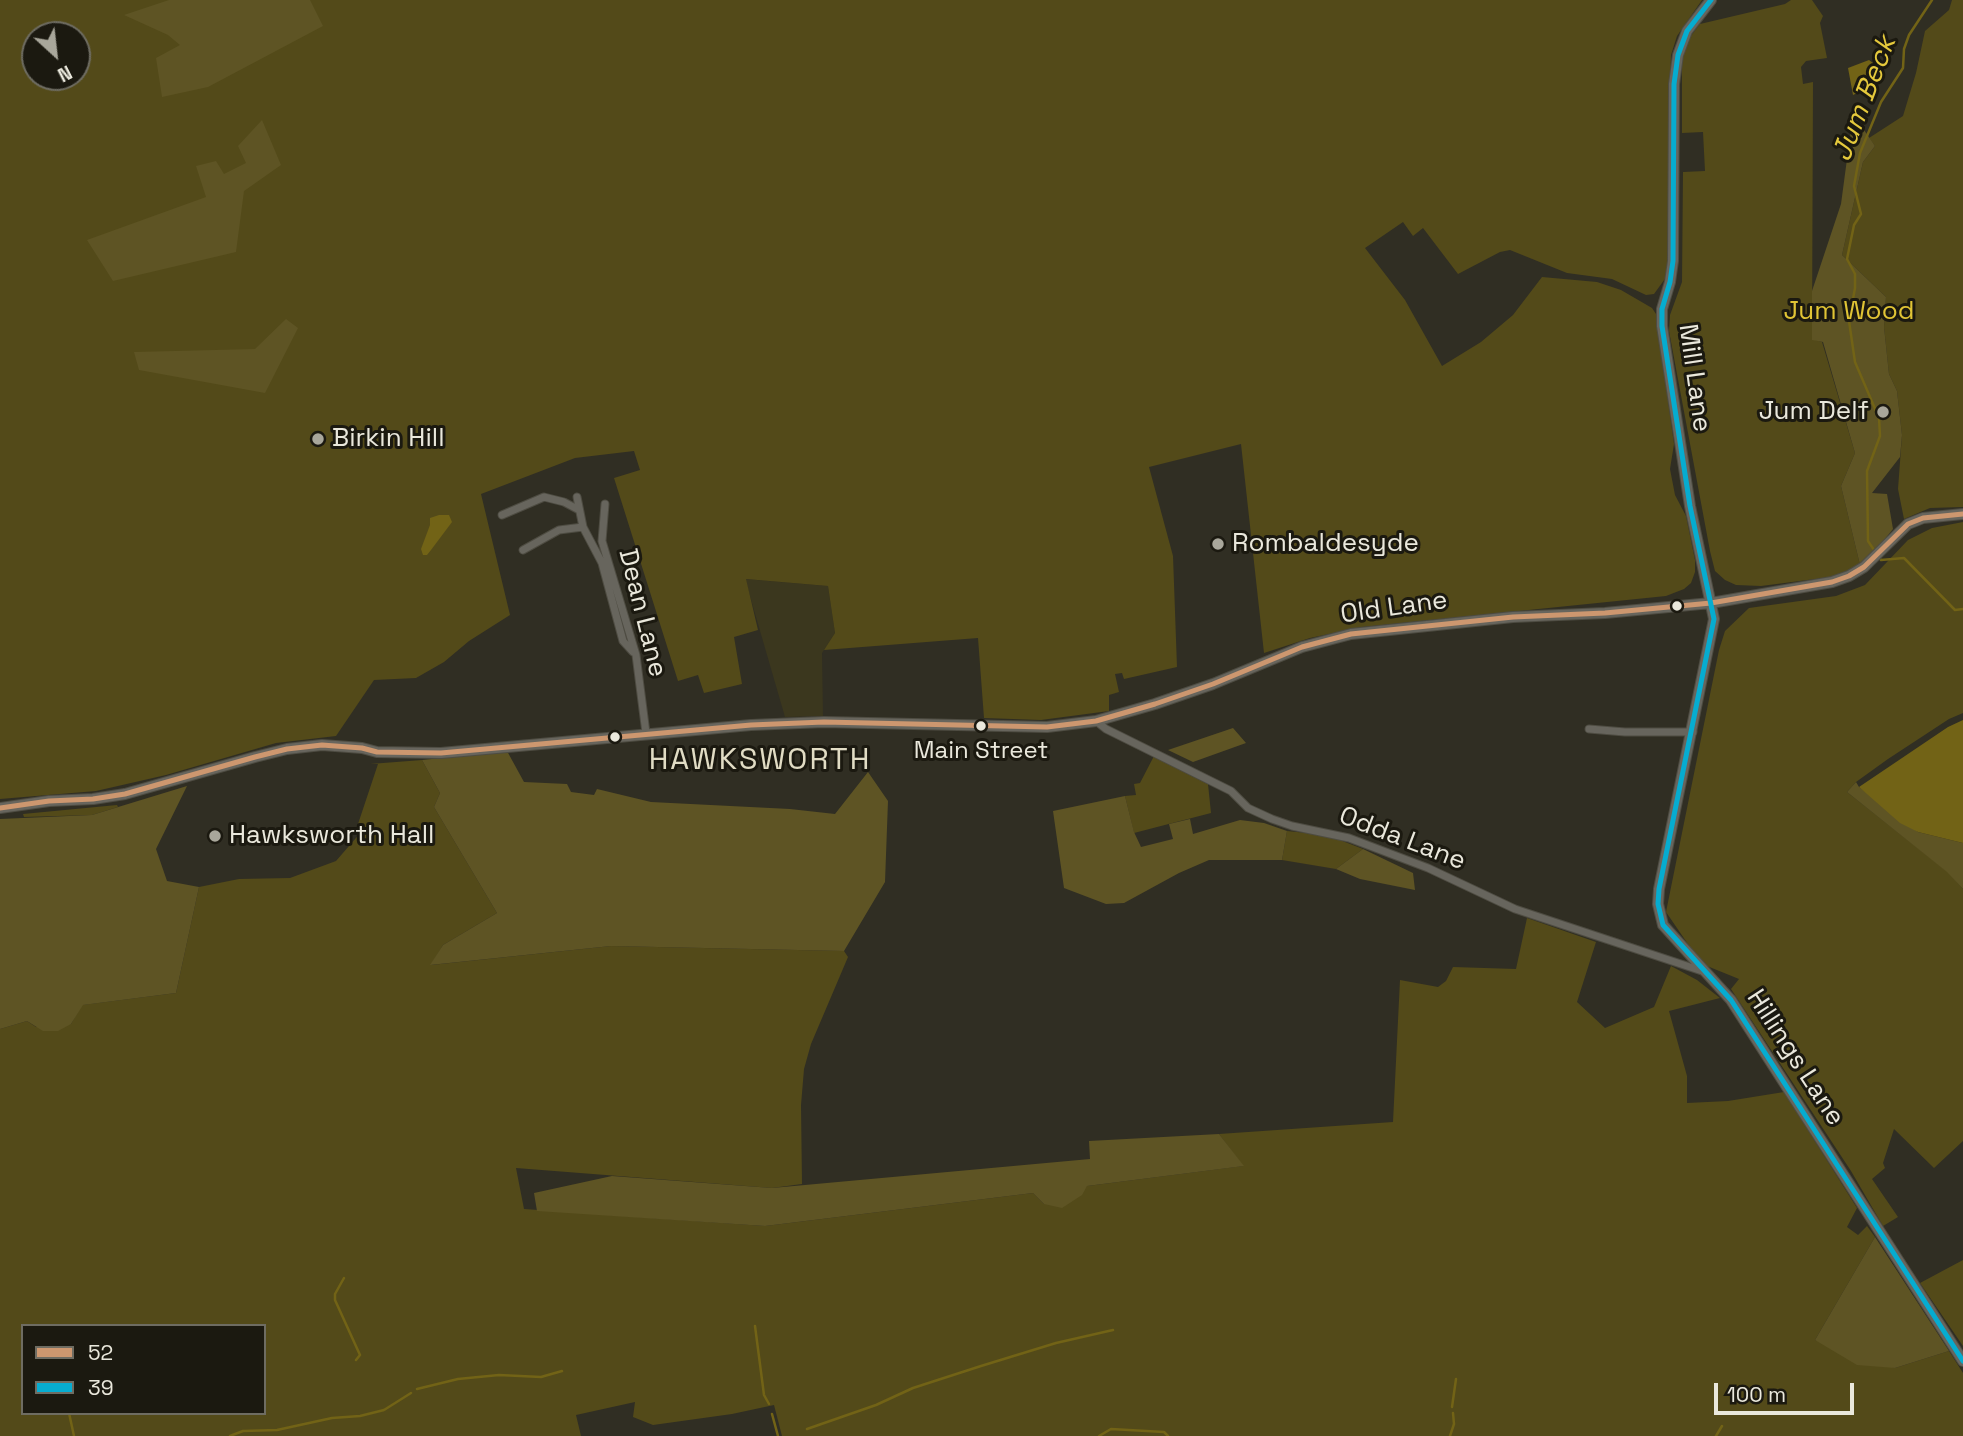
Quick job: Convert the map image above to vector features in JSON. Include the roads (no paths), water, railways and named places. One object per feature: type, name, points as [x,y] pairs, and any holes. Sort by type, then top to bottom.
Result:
[{"type":"street","name":"Mill Lane","points":[[1710,603],[1690,506],[1662,326],[1662,309],[1673,261],[1675,75],[1678,55],[1687,31],[1711,0]]},
{"type":"street","points":[[502,515],[544,497],[564,502],[579,510]]},
{"type":"street","points":[[577,497],[583,527],[602,563],[623,641],[636,655]]},
{"type":"street","name":"Dean Lane","points":[[605,503],[602,541],[636,655],[646,733]]},
{"type":"street","name":"Old Lane","points":[[1096,721],[1213,684],[1302,646],[1351,634],[1513,617],[1605,613],[1710,603],[1832,582],[1849,576],[1873,558],[1904,527],[1923,518],[1963,514]]},
{"type":"street","points":[[523,550],[559,530],[583,527]]},
{"type":"street","name":"Hillings Lane","points":[[1710,603],[1713,627],[1659,889],[1658,904],[1664,925],[1731,1000],[1963,1361]]},
{"type":"street","points":[[0,807],[125,794],[288,749],[322,746],[362,748],[377,752],[441,752],[646,733],[824,722],[1047,727],[1096,721]]},
{"type":"street","name":"Odda Lane","points":[[1096,721],[1106,729],[1231,791],[1248,808],[1272,819],[1349,838],[1428,868],[1515,909],[1705,972]]},
{"type":"street","points":[[1589,729],[1693,732]]},
{"type":"waterway","name":"Jum Beck","points":[[1874,550],[1868,541],[1867,471],[1880,436],[1879,418],[1855,362],[1849,321],[1855,274],[1847,259],[1854,225],[1861,214],[1854,186],[1860,153],[1881,102],[1903,68],[1904,49],[1909,35],[1932,0]]},
{"type":"waterway","name":"Jum Beck","points":[[1878,556],[1881,560],[1904,558],[1955,610],[1963,609]]},
{"type":"waterway","points":[[344,1278],[335,1294],[335,1300],[360,1355],[356,1360]]},
{"type":"waterway","points":[[755,1326],[764,1395],[769,1404]]},
{"type":"waterway","points":[[807,1429],[876,1405],[913,1388],[1056,1343],[1113,1330]]},
{"type":"waterway","points":[[417,1389],[458,1379],[499,1375],[541,1377],[562,1371]]},
{"type":"waterway","points":[[1452,1407],[1456,1379]]},
{"type":"waterway","points":[[230,1436],[243,1431],[277,1430],[332,1418],[360,1416],[384,1410],[411,1393]]},
{"type":"waterway","points":[[1450,1436],[1454,1424],[1453,1413]]},
{"type":"waterway","points":[[772,1414],[778,1436]]},
{"type":"waterway","points":[[69,1415],[74,1436]]},
{"type":"waterway","points":[[1716,1436],[1722,1426]]},
{"type":"waterway","points":[[1099,1436],[1111,1429],[1164,1432],[1168,1436]]},
{"type":"place","name":"Jum Delf","points":[[1883,412]]},
{"type":"place","name":"Birkin Hill","points":[[318,439]]},
{"type":"place","name":"Rombaldesyde","points":[[1218,544]]},
{"type":"place","name":"Main Street","points":[[981,726]]},
{"type":"place","name":"Hawksworth Hall","points":[[215,836]]},
{"type":"district","name":"HAWKSWORTH","points":[[760,761]]},
{"type":"park label","name":"Jum Wood","points":[[1849,312]]}]
